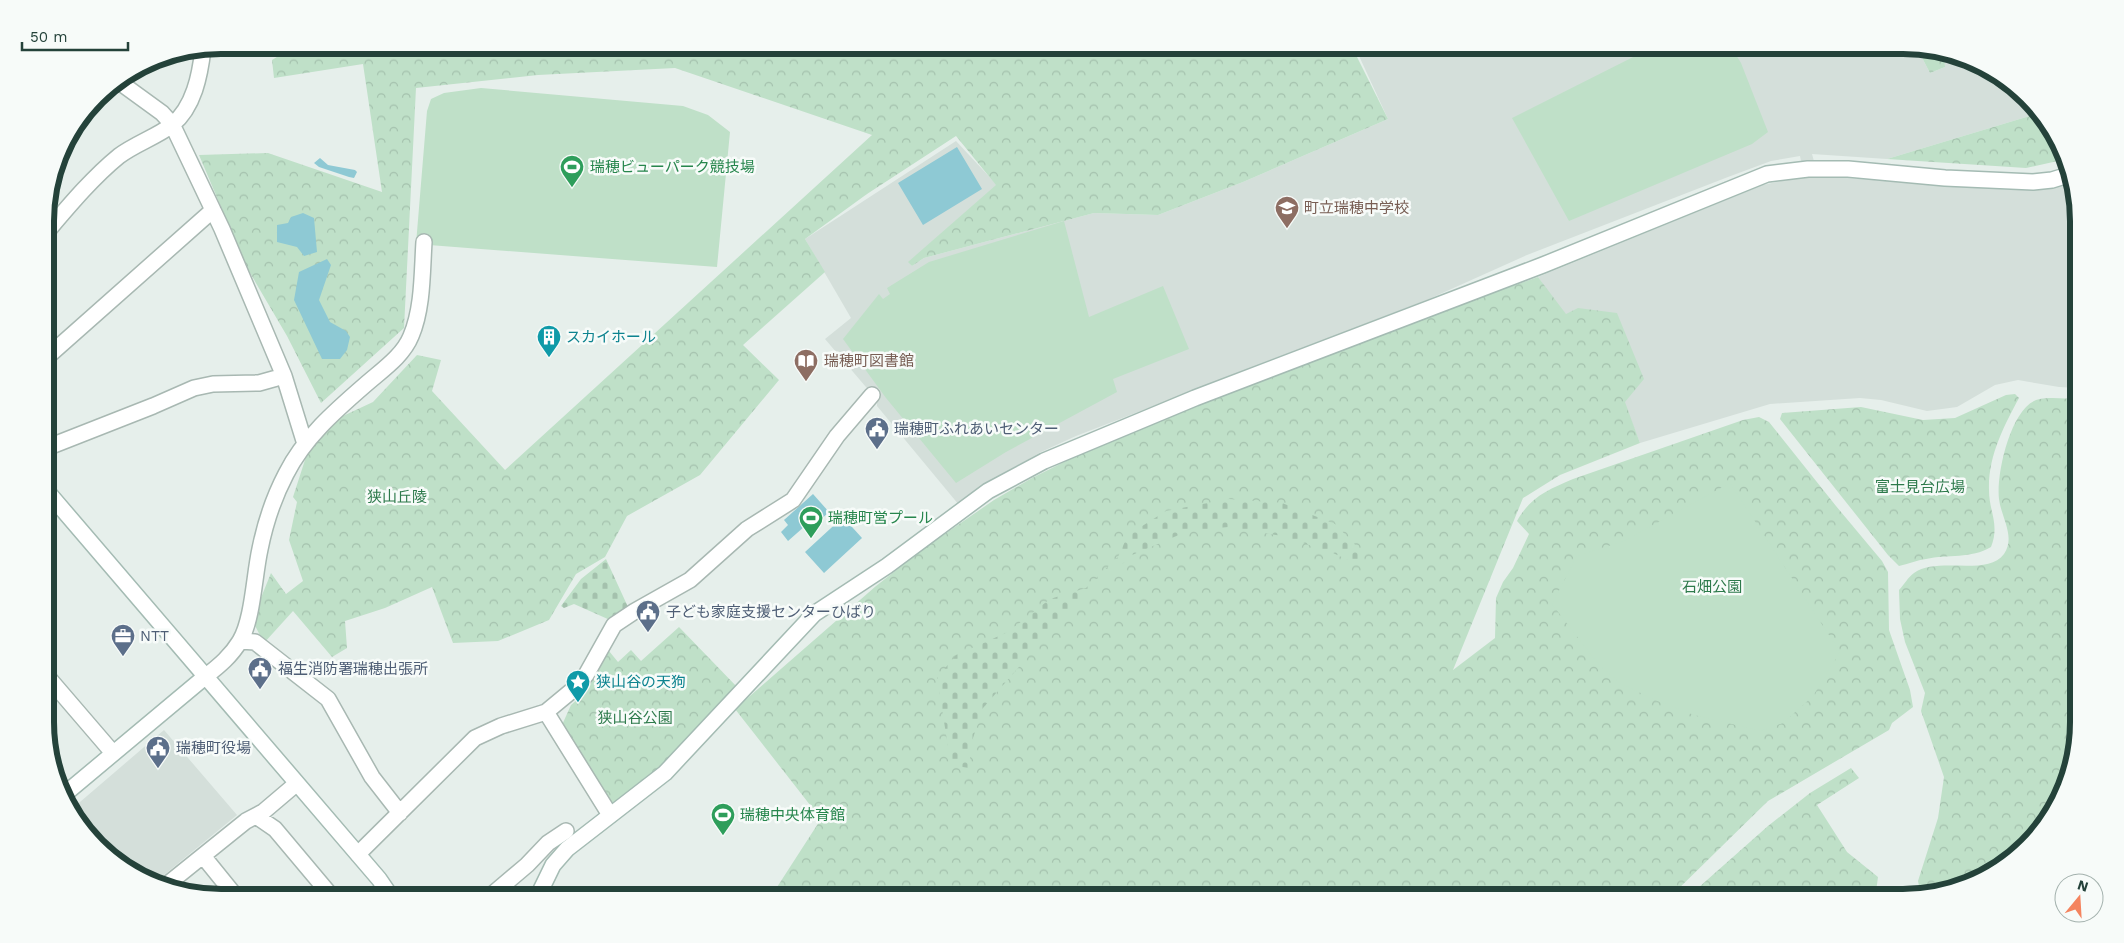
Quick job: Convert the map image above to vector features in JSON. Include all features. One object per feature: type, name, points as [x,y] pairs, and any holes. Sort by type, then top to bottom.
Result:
[{"type":"street","points":[[54,225],[114,161],[139,143],[172,124],[190,102],[202,55]]},
{"type":"street","points":[[124,85],[162,113],[172,124],[213,210],[284,376],[305,444]]},
{"type":"street","points":[[541,889],[553,865],[567,849],[665,772],[814,614],[886,566],[988,491],[1044,461],[1279,365],[1543,265],[1767,174],[1808,169],[1848,169],[1945,178],[2033,182],[2052,180],[2064,176]]},
{"type":"street","points":[[54,351],[213,210]]},
{"type":"street","points":[[68,791],[223,663],[240,641],[246,626],[260,548],[272,507],[286,474],[305,444],[321,424],[399,355],[411,338],[416,321],[424,242]]},
{"type":"street","points":[[54,445],[154,406],[194,388],[212,384],[259,383],[284,376]]},
{"type":"street","points":[[358,854],[474,738],[501,726],[546,712],[576,688],[614,625],[690,580],[747,529],[793,500],[838,436],[872,395]]},
{"type":"street","points":[[54,499],[296,784],[358,854],[385,889]]},
{"type":"street","points":[[240,641],[255,642],[328,699],[372,777],[400,813]]},
{"type":"street","points":[[54,684],[113,754]]},
{"type":"street","points":[[546,712],[610,815]]},
{"type":"street","points":[[171,882],[246,821],[256,816],[296,784]]},
{"type":"street","points":[[256,816],[275,829],[325,889]]},
{"type":"street","points":[[499,889],[527,865],[548,843],[566,831]]},
{"type":"street","points":[[203,856],[229,889]]},
{"type":"shaded area","points":[[1358,54],[1903,54],[1921,55],[1930,73],[1945,67],[1944,59],[1967,66],[2005,88],[2032,115],[1887,159],[1812,154],[1818,176],[2014,190],[2041,189],[2066,183],[2070,221],[2070,388],[2018,380],[1995,385],[1957,407],[1927,411],[1881,400],[1860,398],[1770,404],[1640,443],[1624,402],[1538,277],[1763,185],[1804,176],[1800,156],[1771,161],[1728,177],[1527,255],[1429,299],[1076,436],[1041,452],[985,484],[959,505],[877,406],[877,400],[825,339],[851,318],[805,239],[956,141],[997,185],[909,262],[912,266],[924,258],[1094,213],[1158,215],[1243,182],[1388,119]]},
{"type":"shaded area","name":"瑞穂町役場","points":[[164,730],[237,815],[160,878],[137,867],[119,855],[88,824],[76,806]]},
{"type":"green space","name":"狭山丘陵","points":[[282,54],[1356,54],[1388,119],[1243,182],[1158,215],[1094,213],[924,258],[912,266],[908,262],[996,185],[956,136],[867,194],[805,239],[825,272],[743,345],[779,380],[700,475],[627,516],[605,557],[576,574],[549,620],[498,641],[453,643],[432,587],[385,608],[345,621],[347,648],[332,657],[293,611],[264,643],[252,620],[271,573],[286,594],[303,581],[289,540],[297,502],[293,497],[315,429],[373,402],[417,355],[441,360],[432,391],[505,470],[872,135],[675,68],[538,75],[416,88],[404,328],[321,403],[287,336],[246,266],[199,155],[268,153],[382,192],[363,64],[274,78],[272,60]]},
{"type":"green space","points":[[1639,54],[1736,54],[1741,63],[1768,132],[1752,144],[1569,221],[1512,118]]},
{"type":"green space","points":[[1921,55],[1944,59],[1945,67],[1930,73]]},
{"type":"green space","name":"瑞穂ビューパーク競技場","points":[[481,88],[683,106],[708,115],[730,132],[717,267],[416,244],[427,111],[431,99],[444,93]]},
{"type":"green space","points":[[2032,115],[2048,137],[2059,161],[2026,168],[1887,159]]},
{"type":"green space","points":[[1064,221],[1089,317],[1163,286],[1189,349],[1113,379],[1117,392],[1006,452],[956,483],[886,398],[843,339],[879,294],[883,299],[890,294],[887,288],[929,262]]},
{"type":"green space","name":"石畑公園","points":[[1538,277],[1566,314],[1578,308],[1617,313],[1644,379],[1625,402],[1640,443],[1560,475],[1523,498],[1453,670],[1495,638],[1496,598],[1529,534],[1517,521],[1522,512],[1534,500],[1573,479],[1743,420],[1759,417],[1769,422],[1882,561],[1888,572],[1889,630],[1910,690],[1913,707],[1892,723],[1889,730],[1768,801],[1678,889],[776,889],[821,819],[735,709],[876,586],[926,547],[994,500],[1032,478],[1088,450],[1325,352]]},
{"type":"green space","name":"富士見台広場","points":[[2015,394],[2019,398],[1998,442],[1989,477],[1989,498],[1994,525],[1991,547],[1976,553],[1919,560],[1899,566],[1888,555],[1780,419],[1782,413],[1861,407],[1923,420],[1955,418],[2006,395]]},
{"type":"green space","points":[[2070,399],[2070,722],[2067,755],[2058,786],[2048,806],[2036,824],[2005,855],[1977,872],[1957,880],[1920,888],[1918,881],[1938,818],[1944,777],[1921,711],[1925,693],[1905,642],[1900,619],[1899,590],[1914,573],[1924,568],[1986,564],[1996,561],[2004,554],[2009,541],[2007,527],[2000,506],[1999,488],[2007,444],[2012,429],[2027,406],[2036,400]]},
{"type":"green space","name":"石畑公園","points":[[1730,483],[1840,652],[1813,696],[1783,723],[1761,731],[1694,715],[1655,700],[1620,683],[1599,665],[1552,604],[1577,556],[1624,541]]},
{"type":"green space","points":[[1229,499],[1282,503],[1335,524],[1364,554],[1359,565],[1333,553],[1282,536],[1228,527],[1188,531],[1132,555],[1054,627],[983,708],[972,741],[969,768],[951,765],[937,678],[956,655],[1008,632],[1050,599],[1086,588],[1118,557],[1128,535],[1166,511]]},
{"type":"green space","points":[[606,559],[628,607],[610,620],[574,604],[564,608],[561,606],[581,579]]},
{"type":"green space","name":"狭山谷公園","points":[[679,627],[738,688],[662,770],[614,806],[562,725],[571,705],[586,692],[609,651],[618,662],[631,650],[641,661]]},
{"type":"green space","points":[[1851,768],[1859,778],[1817,805],[1847,852],[1878,877],[1876,889],[1698,889],[1768,826],[1810,793]]},
{"type":"water","points":[[957,147],[982,189],[923,225],[898,183]]},
{"type":"water","points":[[320,158],[328,165],[357,172],[354,178],[319,167],[314,163]]},
{"type":"water","points":[[303,213],[314,218],[317,252],[304,256],[297,247],[277,242],[277,225],[288,223],[291,217]]},
{"type":"water","points":[[327,259],[331,265],[319,300],[330,322],[346,331],[350,337],[347,350],[340,359],[322,359],[294,300],[299,272]]},
{"type":"water","points":[[813,494],[829,512],[817,523],[813,519],[788,541],[781,532],[788,525],[784,520]]},
{"type":"water","points":[[843,517],[862,538],[824,573],[805,552]]},
{"type":"place","name":"瑞穂ビューパーク競技場","points":[[572,188]]},
{"type":"place","name":"町立瑞穂中学校","points":[[1287,229]]},
{"type":"place","name":"スカイホール","points":[[549,358]]},
{"type":"place","name":"瑞穂町図書館","points":[[806,382]]},
{"type":"place","name":"瑞穂町ふれあいセンター","points":[[877,450]]},
{"type":"place","name":"瑞穂町営プール","points":[[811,539]]},
{"type":"place","name":"子ども家庭支援センターひばり","points":[[648,633]]},
{"type":"place","name":"NTT","points":[[123,657]]},
{"type":"place","name":"福生消防署瑞穂出張所","points":[[260,690]]},
{"type":"place","name":"狭山谷の天狗","points":[[578,703]]},
{"type":"place","name":"瑞穂町役場","points":[[158,769]]},
{"type":"place","name":"瑞穂中央体育館","points":[[723,836]]}]
